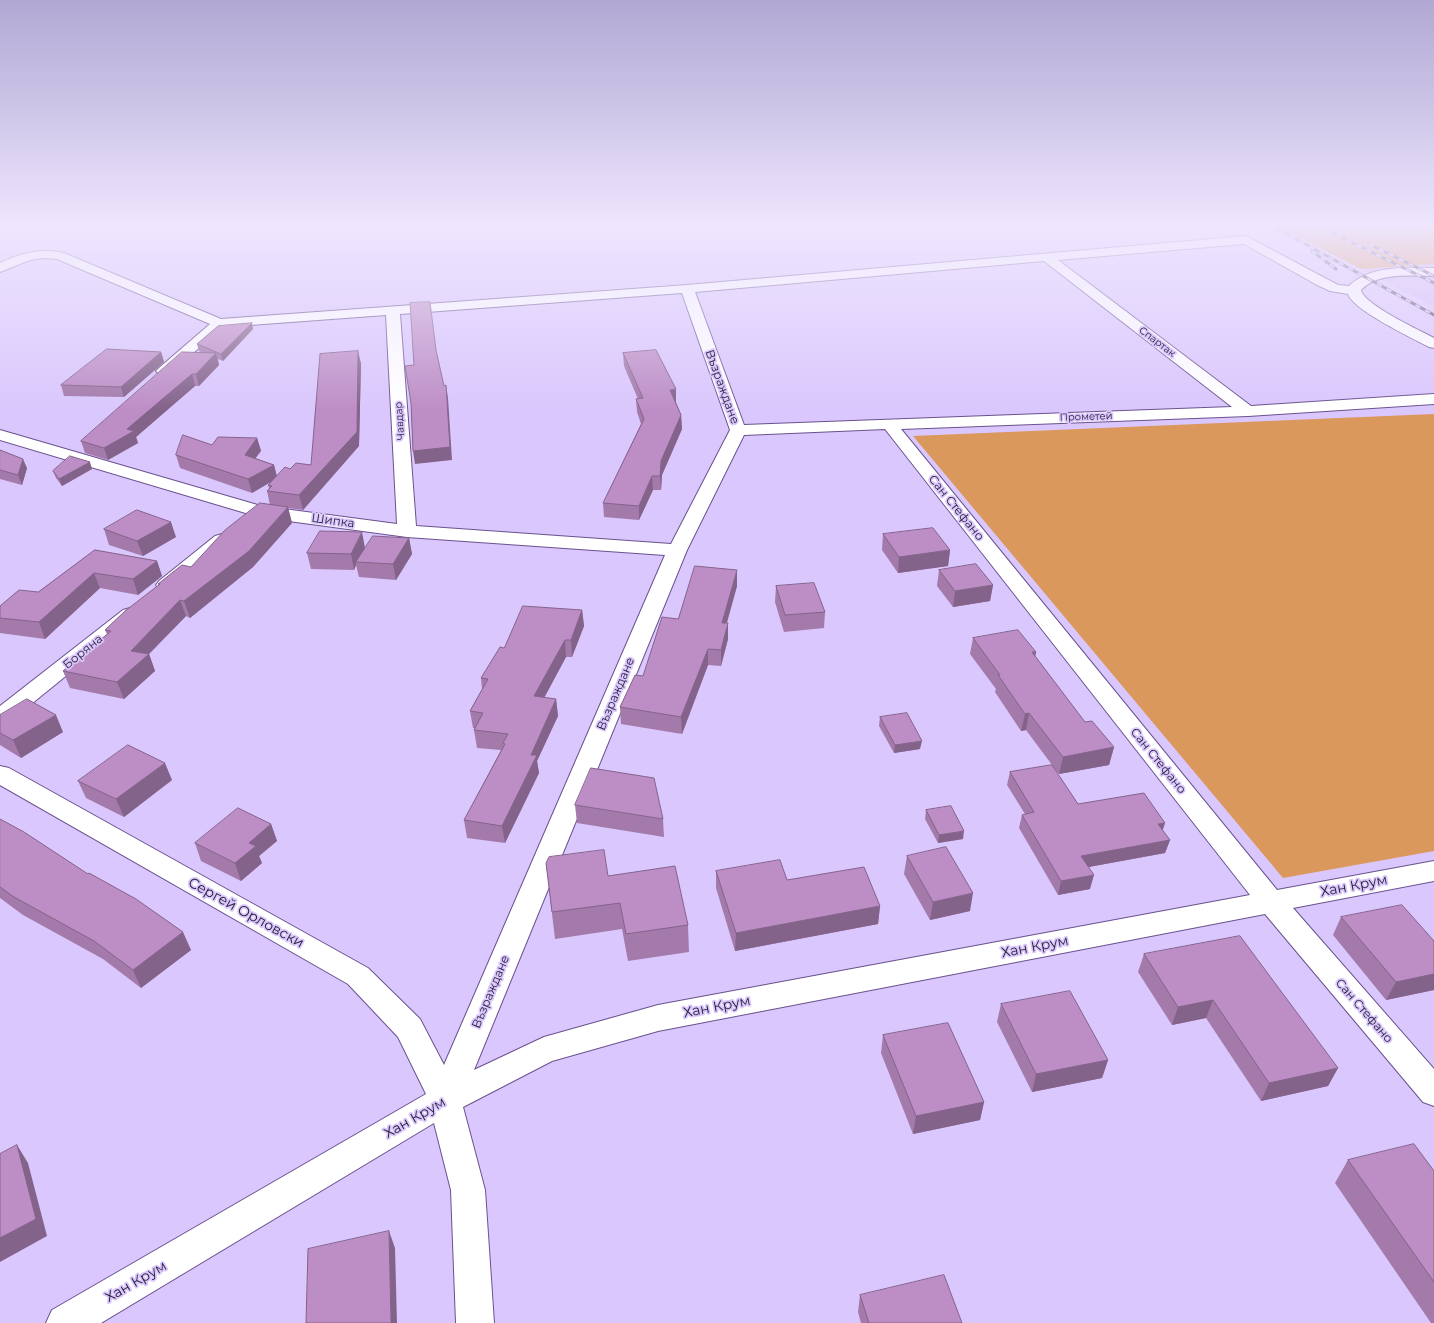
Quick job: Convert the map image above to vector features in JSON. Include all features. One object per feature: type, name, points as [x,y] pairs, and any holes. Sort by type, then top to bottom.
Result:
[{"type":"street","points":[[133,287],[219,323],[713,287]]},
{"type":"street","name":"Спартак","points":[[1085,287],[1248,411]]},
{"type":"street","points":[[1332,287],[1355,288],[1355,296],[1367,307],[1434,344]]},
{"type":"street","name":"Възраждане","points":[[445,1100],[677,550],[738,430],[687,289]]},
{"type":"street","name":"Чавдар","points":[[393,311],[407,531]]},
{"type":"street","points":[[156,379],[219,323]]},
{"type":"street","name":"Прометей","points":[[738,430],[1248,411],[1434,399]]},
{"type":"street","name":"Сан Стефано","points":[[889,424],[1272,902],[1434,1092]]},
{"type":"street","name":"Шипка","points":[[0,435],[75,451],[259,511],[407,531],[677,550]]},
{"type":"street","name":"Боряна","points":[[0,718],[259,511]]},
{"type":"street","name":"Сергей Орловски","points":[[0,774],[358,976],[409,1028],[445,1100],[468,1190],[475,1323]]},
{"type":"street","name":"Хан Крум","points":[[65,1323],[445,1100],[544,1050],[658,1018],[1434,871]]},
{"type":"shaded area","points":[[1395,287],[1434,287],[1434,307]]},
{"type":"shaded area","points":[[1434,414],[1434,851],[1283,878],[913,436]]},
{"type":"building","points":[[430,302],[436,350],[444,386],[446,385],[450,447],[413,451],[411,403],[405,366],[414,365],[410,303]]},
{"type":"building","points":[[252,323],[221,354],[197,344],[218,326]]},
{"type":"building","points":[[107,349],[161,352],[121,387],[61,385]]},
{"type":"building","points":[[656,350],[676,389],[670,390],[681,415],[661,461],[660,476],[652,476],[639,506],[603,503],[644,419],[636,399],[643,398],[623,353]]},
{"type":"building","points":[[358,351],[357,432],[299,495],[267,491],[272,486],[268,485],[285,467],[290,469],[296,463],[311,465],[320,354]]},
{"type":"building","points":[[182,352],[216,353],[196,374],[192,374],[127,429],[134,431],[104,448],[81,441]]},
{"type":"building","points":[[183,435],[212,445],[218,437],[257,438],[245,455],[274,465],[248,479],[176,455]]},
{"type":"building","points":[[0,450],[23,459],[18,475],[0,470]]},
{"type":"building","points":[[70,456],[90,462],[59,479],[53,471]]},
{"type":"building","points":[[260,503],[288,507],[249,551],[184,601],[180,600],[131,651],[149,654],[117,682],[63,671],[111,631],[105,630],[125,611],[182,565],[191,567],[225,530]]},
{"type":"building","points":[[137,510],[171,522],[137,541],[104,529]]},
{"type":"building","points":[[933,528],[950,550],[899,557],[883,534]]},
{"type":"building","points":[[320,531],[362,532],[351,554],[307,553]]},
{"type":"building","points":[[373,536],[409,538],[393,564],[356,562]]},
{"type":"building","points":[[95,550],[157,561],[133,579],[94,573],[39,622],[0,618],[0,606],[19,590],[38,592]]},
{"type":"building","points":[[976,564],[993,585],[955,591],[939,570]]},
{"type":"building","points":[[695,566],[737,570],[722,623],[728,623],[721,650],[708,649],[681,717],[620,707],[635,675],[643,676],[662,617],[678,619]]},
{"type":"building","points":[[814,583],[825,612],[785,615],[776,586]]},
{"type":"building","points":[[523,606],[582,610],[571,640],[565,640],[534,696],[556,699],[531,755],[537,755],[502,826],[464,820],[505,744],[503,743],[508,734],[474,730],[483,713],[470,711],[488,679],[481,678],[500,647],[504,648]]},
{"type":"building","points":[[1018,630],[1036,652],[1032,652],[1085,722],[1092,721],[1114,747],[1063,757],[1029,713],[1025,714],[998,675],[1000,675],[973,638]]},
{"type":"building","points":[[27,699],[56,715],[13,740],[0,733],[0,715]]},
{"type":"building","points":[[907,713],[922,741],[895,745],[880,717]]},
{"type":"building","points":[[128,745],[165,763],[116,799],[78,781]]},
{"type":"building","points":[[1052,765],[1078,804],[1144,793],[1165,823],[1158,824],[1170,840],[1081,856],[1094,875],[1061,881],[1022,815],[1034,812],[1010,772]]},
{"type":"building","points":[[591,768],[654,778],[663,819],[575,805]]},
{"type":"building","points":[[951,806],[964,831],[939,835],[926,810]]},
{"type":"building","points":[[238,808],[271,824],[249,843],[256,846],[235,863],[195,843]]},
{"type":"building","points":[[0,819],[24,832],[88,874],[89,873],[136,899],[183,932],[133,970],[94,941],[14,897],[0,887]]},
{"type":"building","points":[[946,847],[973,893],[933,902],[907,856]]},
{"type":"building","points":[[604,850],[608,876],[675,866],[688,925],[626,934],[620,903],[552,912],[546,863],[549,857]]},
{"type":"building","points":[[780,860],[787,880],[864,867],[880,906],[736,933],[716,871]]},
{"type":"building","points":[[1402,905],[1434,941],[1434,974],[1396,982],[1341,917]]},
{"type":"building","points":[[1240,936],[1338,1068],[1269,1083],[1213,1000],[1178,1007],[1144,954]]},
{"type":"building","points":[[1070,991],[1108,1060],[1036,1074],[1001,1004]]},
{"type":"building","points":[[948,1023],[984,1102],[916,1116],[883,1035]]},
{"type":"building","points":[[1414,1144],[1434,1171],[1434,1282],[1348,1160]]},
{"type":"building","points":[[17,1145],[36,1219],[0,1238],[0,1154]]},
{"type":"building","points":[[389,1231],[391,1323],[306,1323],[308,1249]]},
{"type":"building","points":[[944,1275],[962,1323],[869,1323],[860,1295]]},
{"type":"railway","points":[[1383,287],[1434,315]]}]
